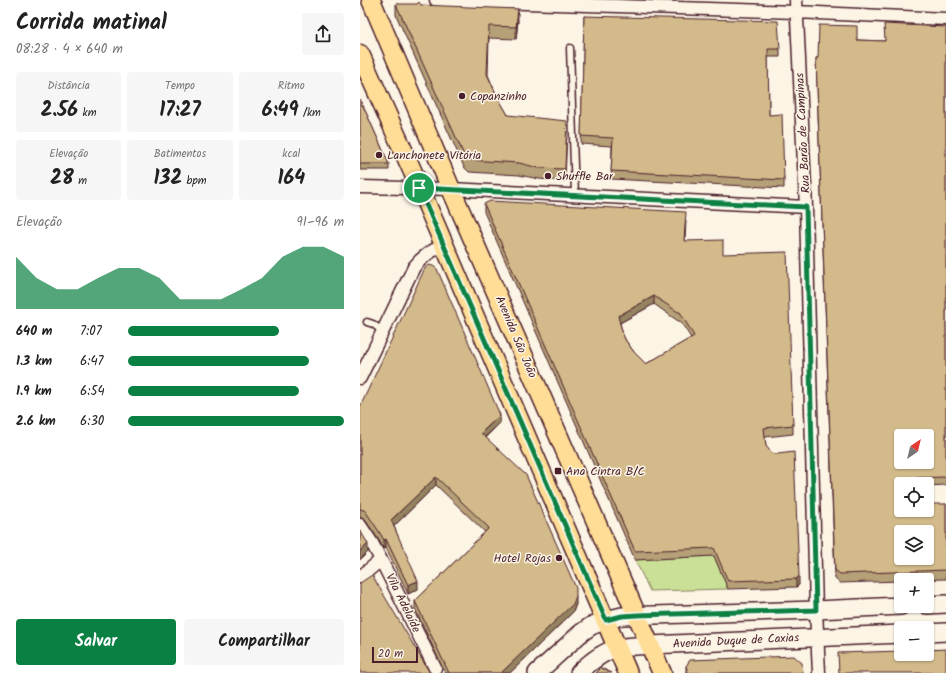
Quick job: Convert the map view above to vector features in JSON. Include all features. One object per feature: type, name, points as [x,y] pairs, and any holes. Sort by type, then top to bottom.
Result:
[{"type":"main road","name":"Avenida São João","points":[[371,0],[451,189],[662,673]]},
{"type":"main road","points":[[360,54],[628,673]]},
{"type":"main road","points":[[934,605],[946,604]]},
{"type":"main road","points":[[537,673],[591,626],[622,616],[894,606]]},
{"type":"main road","points":[[934,633],[946,632]]},
{"type":"main road","name":"Avenida Duque de Caxias","points":[[579,673],[604,654],[618,648],[650,645],[894,634]]},
{"type":"street","points":[[436,0],[796,6],[946,19]]},
{"type":"street","name":"Rua Barão de Campinas","points":[[796,6],[806,207],[816,610],[819,673]]},
{"type":"street","points":[[360,187],[451,189],[806,207]]},
{"type":"street","points":[[360,378],[414,267],[426,254],[444,245]]},
{"type":"street","name":"Vila Adelaíde","points":[[360,525],[381,560],[435,668]]},
{"type":"street","name":"Vila Adelaíde","points":[[360,577],[381,560]]},
{"type":"lane","points":[[570,48],[574,195]]},
{"type":"lane","points":[[367,322],[382,331]]},
{"type":"green space","points":[[714,556],[728,589],[650,591],[635,560]]},
{"type":"building","name":"Copanzinho","points":[[419,2],[421,5],[518,9],[516,27],[489,26],[487,74],[508,115],[567,121],[565,169],[539,168],[519,163],[469,160],[464,155],[396,4],[417,4]]},
{"type":"building","points":[[584,16],[778,21],[780,49],[768,49],[769,115],[782,114],[784,180],[611,171],[613,138],[581,136]]},
{"type":"building","points":[[884,24],[946,27],[946,477],[894,477],[894,517],[934,517],[934,504],[946,504],[946,570],[840,574],[835,570],[816,58],[818,58],[819,25],[857,26],[857,40],[885,41]]},
{"type":"building","points":[[360,99],[389,164],[360,164]]},
{"type":"building","points":[[490,201],[686,212],[684,241],[723,240],[723,254],[787,252],[793,425],[764,428],[766,446],[770,451],[774,454],[794,452],[799,576],[796,579],[728,581],[714,548],[635,551],[484,204]],"holes":[[[654,296],[680,312],[694,336],[646,364],[626,341],[618,316]]]},
{"type":"building","points":[[429,265],[437,269],[500,415],[481,433],[526,475],[576,588],[576,596],[573,604],[501,673],[449,673],[415,601],[489,528],[436,477],[391,520],[418,581],[408,585],[386,539],[384,540],[366,512],[360,509],[360,407],[425,268]]},
{"type":"building","points":[[360,530],[368,544],[360,551]]},
{"type":"building","points":[[372,575],[430,673],[360,673],[360,583]]},
{"type":"building","points":[[946,649],[946,673],[839,673],[838,653],[894,651],[894,661],[934,661],[934,650]]},
{"type":"building","points":[[794,656],[802,663],[803,673],[688,673],[686,666],[690,660]]},
{"type":"building","points":[[601,668],[612,673],[596,673]]},
{"type":"place","name":"Copanzinho","points":[[462,96]]},
{"type":"place","name":"Lanchonete Vitória","points":[[379,155]]},
{"type":"place","name":"Shuffle Bar","points":[[548,176]]},
{"type":"place","name":"Ana Cintra B/C","points":[[558,471]]},
{"type":"place","name":"Hotel Rojas","points":[[559,558]]},
{"type":"route","points":[[419,188],[806,207],[816,610],[637,615],[622,616],[606,620],[419,188]]}]
